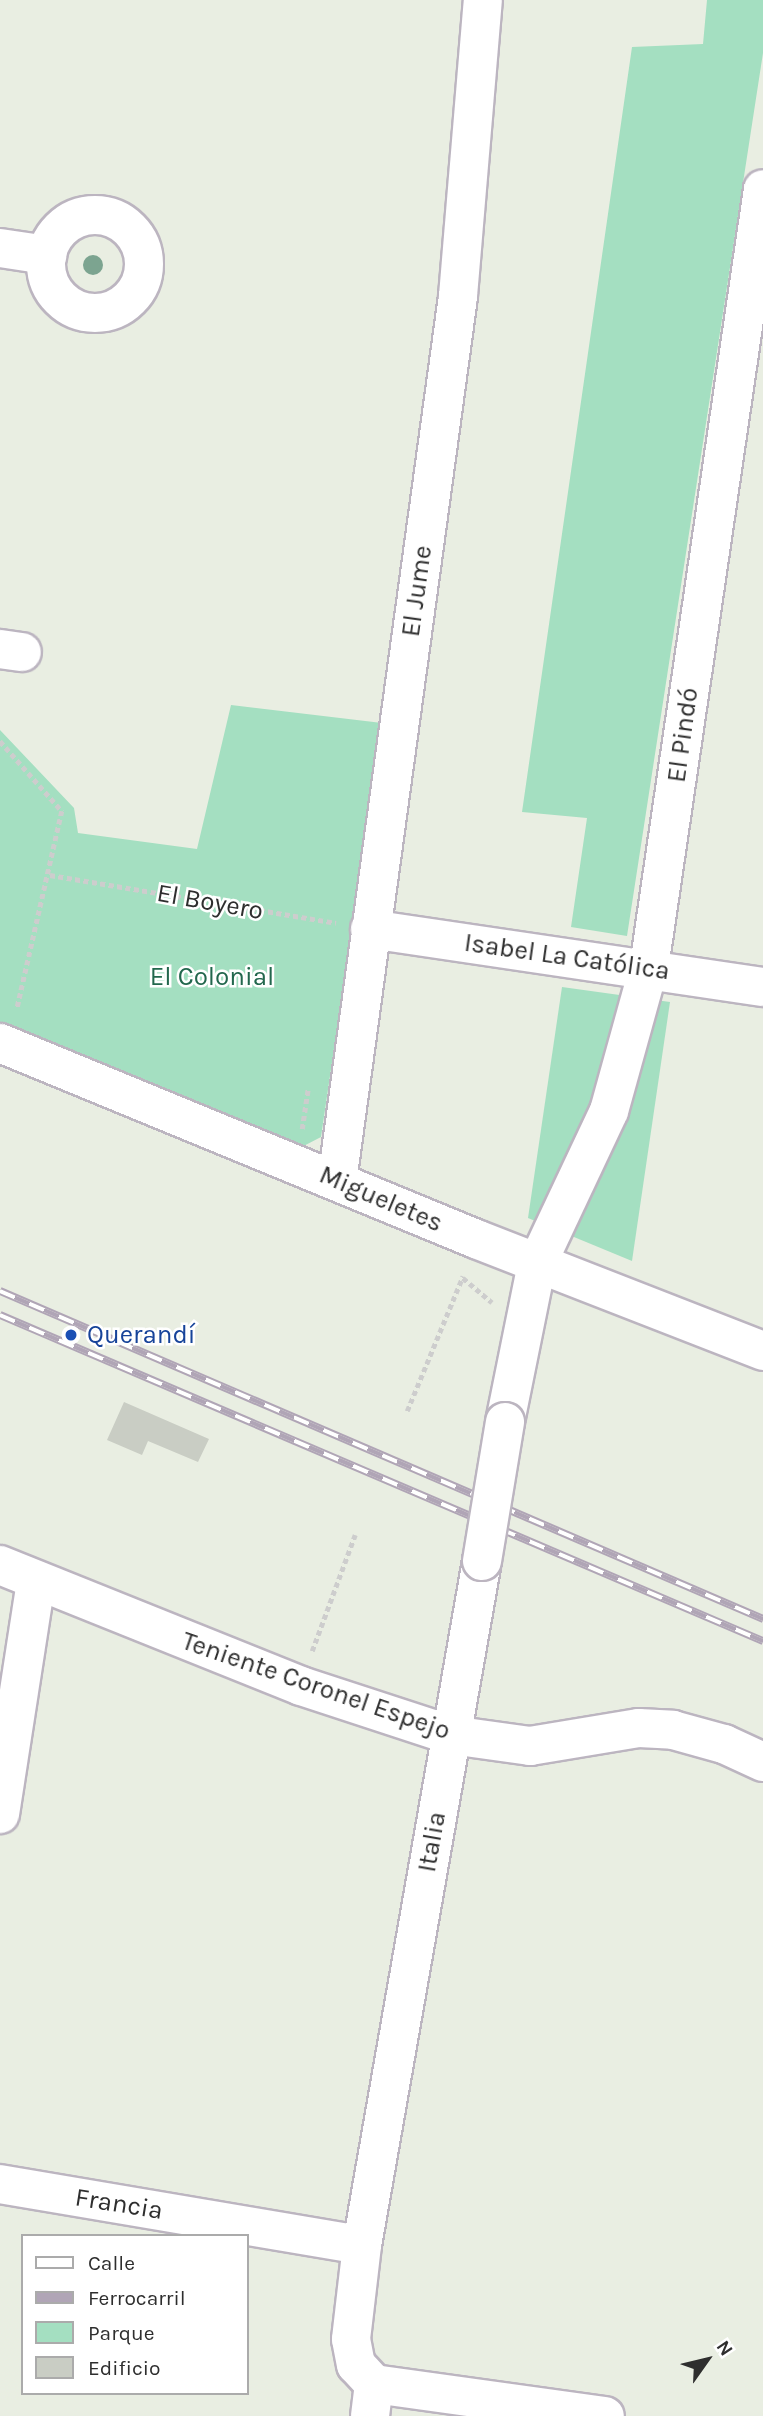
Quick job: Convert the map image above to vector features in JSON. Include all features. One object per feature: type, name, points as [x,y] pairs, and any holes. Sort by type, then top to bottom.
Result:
[{"type":"street","name":"El Jume","points":[[337,1181],[458,296],[483,0]]},
{"type":"street","name":"El Pindó","points":[[537,1264],[609,1111],[649,967],[763,189]]},
{"type":"street","points":[[0,248],[47,256]]},
{"type":"street","name":"Isabel La Católica","points":[[370,929],[649,967],[763,987]]},
{"type":"street","name":"Migueletes","points":[[8,1022],[337,1181],[537,1264],[763,1351]]},
{"type":"street","name":"Italia","points":[[372,2400],[356,2365],[351,2339],[362,2245],[505,1422],[537,1264]]},
{"type":"street","name":"Teniente Coronel Espejo","points":[[0,1565],[301,1686],[451,1735],[530,1746],[639,1728],[673,1730],[724,1744],[763,1762]]},
{"type":"street","points":[[0,1814],[36,1581]]},
{"type":"street","name":"Francia","points":[[0,2184],[362,2245]]},
{"type":"street","points":[[372,2400],[606,2416]]},
{"type":"path","points":[[0,741],[62,811],[50,876],[8,1022],[28,1018]]},
{"type":"path","name":"El Boyero","points":[[50,876],[370,929]]},
{"type":"path","points":[[330,936],[334,909]]},
{"type":"path","points":[[289,1129],[301,1135],[309,1082]]},
{"type":"path","points":[[407,1411],[476,1239]]},
{"type":"path","points":[[309,1658],[355,1535]]},
{"type":"green space","points":[[707,0],[763,0],[763,53],[627,936],[571,927],[587,818],[522,812],[632,47],[703,44]]},
{"type":"green space","name":"El Colonial","points":[[231,705],[382,723],[321,1137],[292,1152],[0,1026],[0,730],[74,808],[78,833],[197,849]]},
{"type":"green space","points":[[562,987],[670,1002],[632,1261],[528,1218]]},
{"type":"building","points":[[124,1402],[209,1439],[198,1462],[148,1441],[142,1455],[107,1440]]},
{"type":"railway","points":[[0,1291],[763,1619]]},
{"type":"railway","points":[[0,1315],[763,1641]]},
{"type":"place","name":"Querandí","points":[[71,1335]]}]
